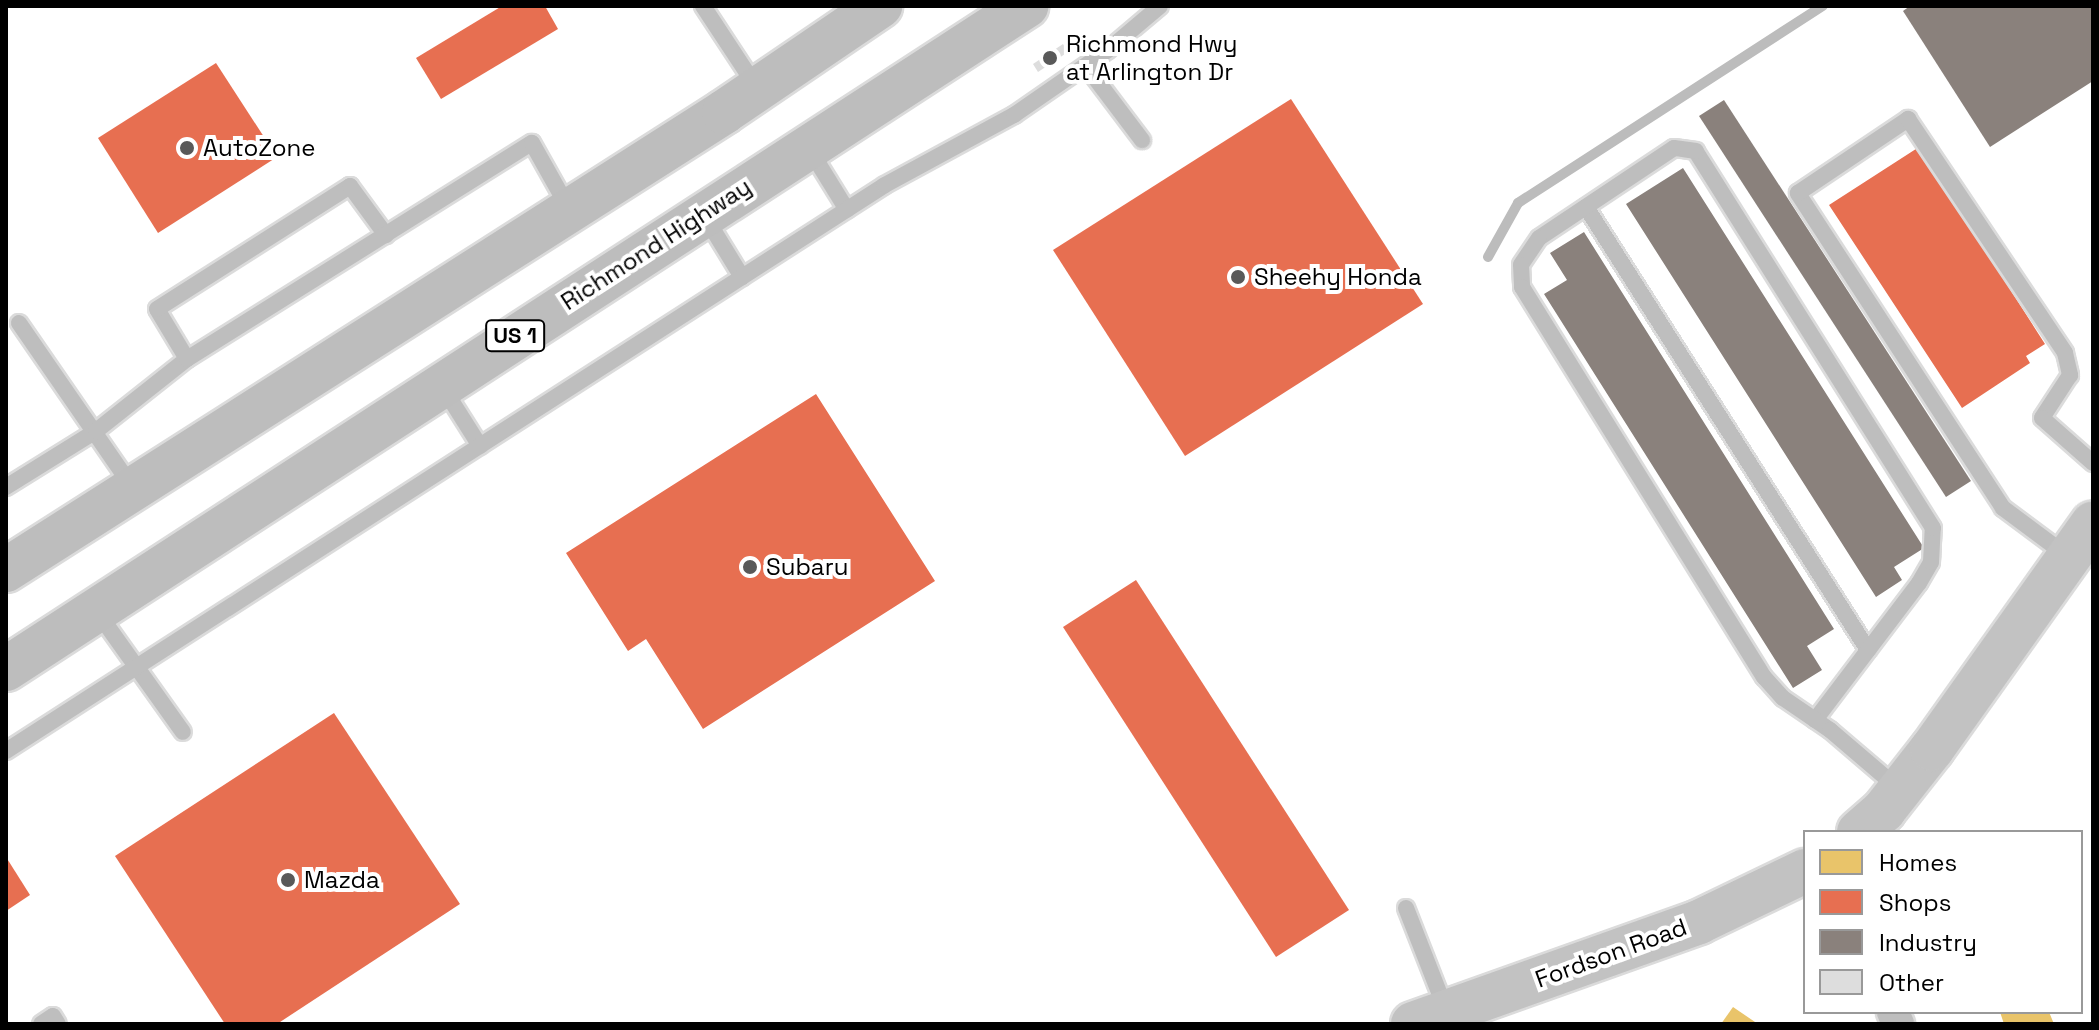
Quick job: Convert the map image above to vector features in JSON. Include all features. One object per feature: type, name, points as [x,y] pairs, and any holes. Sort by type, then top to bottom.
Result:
[{"type":"highway","points":[[6,570],[757,89],[880,6]]},
{"type":"highway","name":"Richmond Highway","points":[[6,669],[1026,6]]},
{"type":"street","points":[[1861,830],[1900,790],[2081,540]]},
{"type":"street","name":"Fordson Road","points":[[1430,1018],[1699,922],[1803,872]]},
{"type":"lane","points":[[703,6],[757,89]]},
{"type":"lane","points":[[6,751],[847,210],[1014,115],[1086,66],[1160,6]]},
{"type":"lane","points":[[1086,66],[1142,140]]},
{"type":"lane","points":[[2081,540],[2003,508],[1798,193],[1908,119],[2054,335],[2070,375],[2042,418],[2093,463]]},
{"type":"lane","points":[[6,487],[96,431],[187,359],[532,143],[569,209]]},
{"type":"lane","points":[[808,145],[847,210]]},
{"type":"lane","points":[[1815,720],[1931,562],[1933,528],[1696,151],[1674,148],[1539,238],[1521,265],[1522,287],[1764,677],[1783,698],[1815,720],[1900,790]]},
{"type":"lane","points":[[187,359],[157,309],[350,186],[386,235]]},
{"type":"lane","points":[[1586,207],[1868,650]]},
{"type":"lane","points":[[703,214],[742,277]]},
{"type":"lane","points":[[19,323],[133,488]]},
{"type":"lane","points":[[441,385],[480,446]]},
{"type":"lane","points":[[96,610],[183,732]]},
{"type":"lane","points":[[1406,908],[1430,1018]]},
{"type":"building: Homes","points":[[1733,1007],[1758,1024],[1721,1024]]},
{"type":"building: Homes","points":[[2001,1014],[2050,1014],[2054,1024],[2004,1024]]},
{"type":"building: Shops","points":[[502,6],[545,6],[558,29],[441,99],[416,58]]},
{"type":"building: Shops","name":"AutoZone","points":[[216,63],[277,157],[158,233],[98,138]]},
{"type":"building: Shops","name":"Sheehy Honda","points":[[1291,99],[1423,304],[1185,456],[1053,250]]},
{"type":"building: Shops","points":[[1919,147],[2045,344],[2026,356],[2030,363],[1962,408],[1829,205]]},
{"type":"building: Shops","name":"Subaru","points":[[816,394],[935,581],[703,729],[646,639],[628,651],[566,553]]},
{"type":"building: Shops","points":[[1136,580],[1349,910],[1276,957],[1063,627]]},
{"type":"building: Shops","name":"Mazda","points":[[334,713],[460,904],[277,1024],[225,1024],[115,856]]},
{"type":"building: Shops","points":[[6,857],[30,895],[6,911]]},
{"type":"building: Industry","points":[[1910,6],[2093,6],[2093,81],[1990,147],[1903,11]]},
{"type":"building: Industry","points":[[1724,100],[1971,481],[1946,497],[1699,116]]},
{"type":"building: Industry","points":[[1683,168],[1924,548],[1894,567],[1902,580],[1876,597],[1626,204]]},
{"type":"building: Industry","points":[[1584,232],[1834,629],[1807,646],[1822,670],[1793,688],[1544,294],[1567,280],[1550,253]]},
{"type":"building: Other","points":[[1063,44],[1068,52],[1038,72],[1033,64]]},
{"type":"waterway","points":[[1488,257],[1518,203],[1823,6]]},
{"type":"place","name":"Richmond Hwy at Arlington Dr","points":[[1050,58]]},
{"type":"place","name":"AutoZone","points":[[187,148]]},
{"type":"place","name":"Sheehy Honda","points":[[1238,277]]},
{"type":"place","name":"Subaru","points":[[750,567]]},
{"type":"place","name":"Mazda","points":[[288,880]]}]
